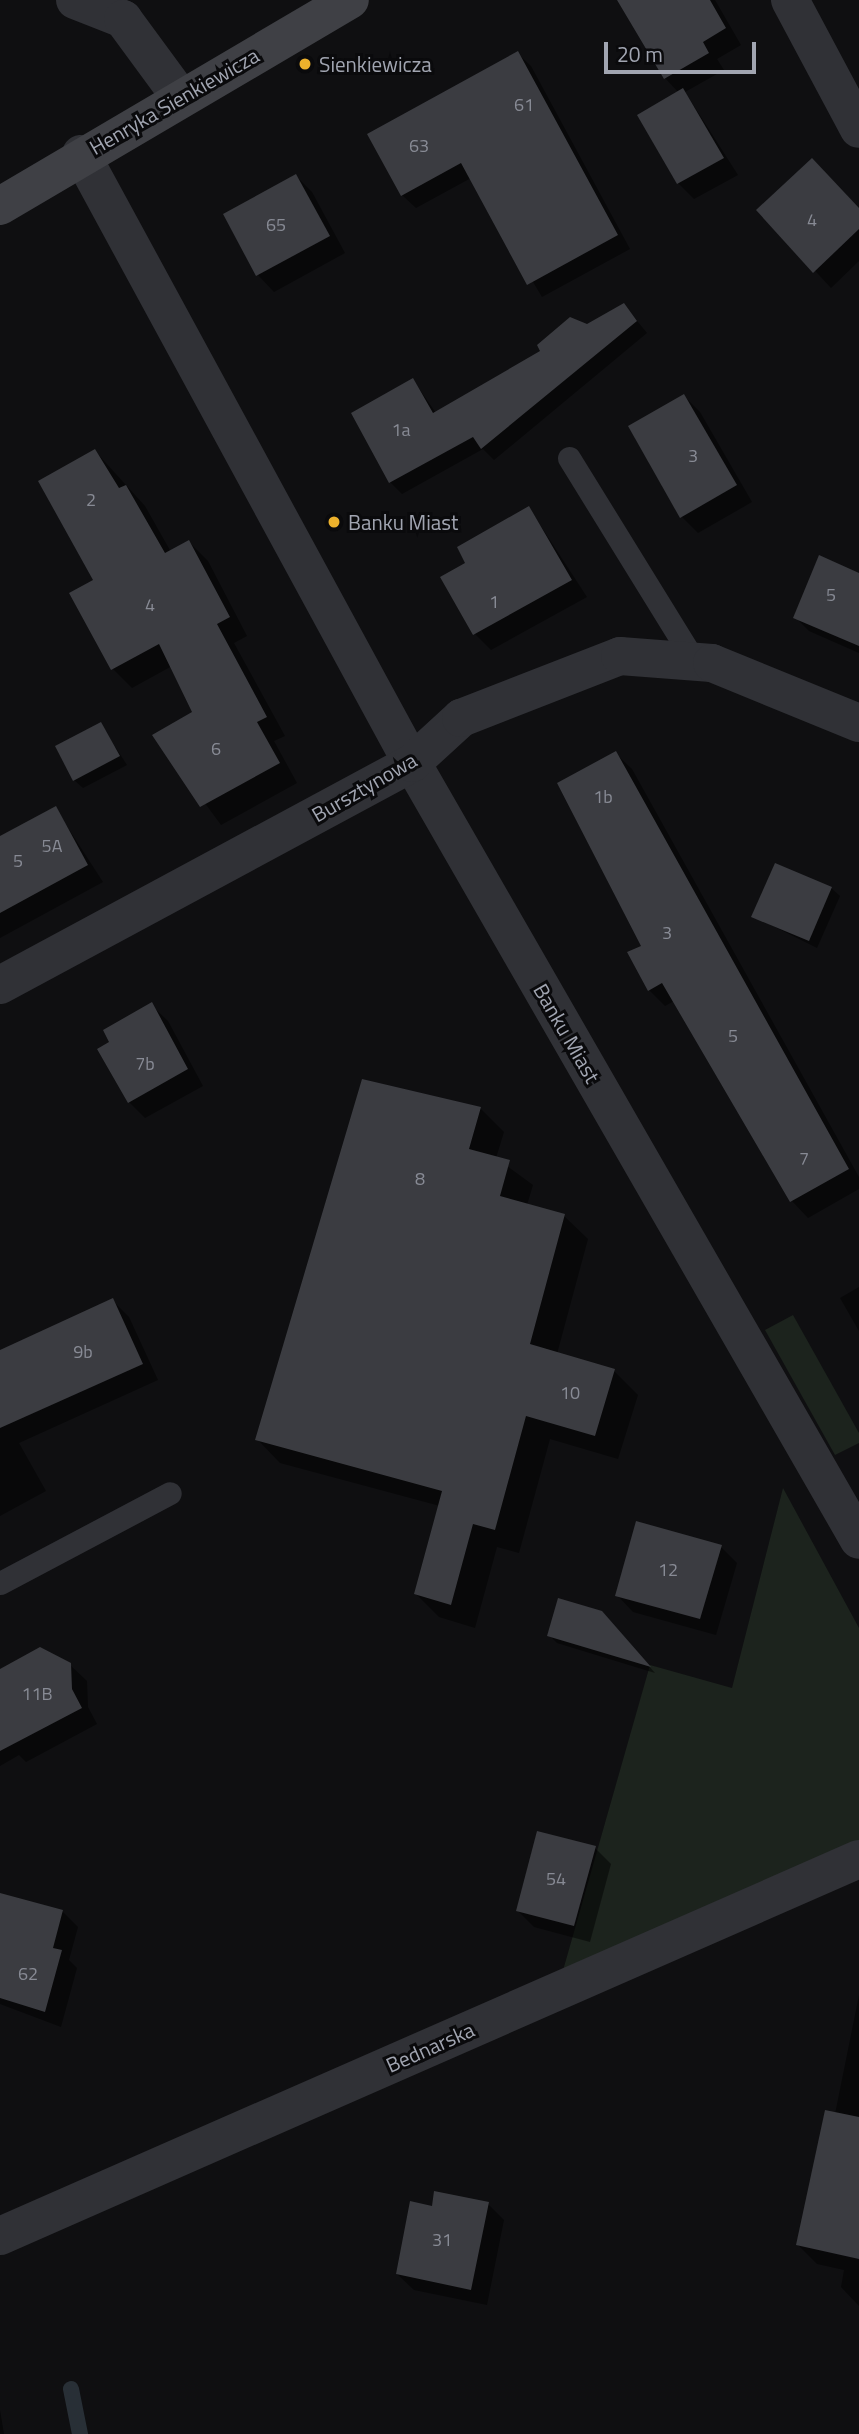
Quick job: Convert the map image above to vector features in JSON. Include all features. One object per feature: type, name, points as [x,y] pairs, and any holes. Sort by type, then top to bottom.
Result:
[{"type":"street","points":[[75,0],[123,19],[181,98]]},
{"type":"street","name":"Henryka Sienkiewicza","points":[[0,206],[81,154],[350,0]]},
{"type":"street","points":[[790,0],[859,129]]},
{"type":"street","name":"Banku Miast","points":[[81,154],[412,763],[859,1540]]},
{"type":"street","name":"Bursztynowa","points":[[0,985],[412,763],[461,718],[620,656],[695,662],[859,723]]},
{"type":"street","name":"Bednarska","points":[[0,2236],[859,1859]]},
{"type":"lane","points":[[569,458],[695,662]]},
{"type":"lane","points":[[0,1583],[170,1493]]},
{"type":"shaded area","points":[[793,1315],[859,1433],[859,1443],[835,1455],[765,1330]]},
{"type":"shaded area","points":[[783,1488],[859,1628],[859,1841],[562,1974],[650,1665],[732,1688]]},
{"type":"building","points":[[617,0],[710,0],[726,28],[703,42],[709,53],[664,79]]},
{"type":"building","points":[[518,51],[618,235],[527,285],[461,163],[401,196],[367,134]]},
{"type":"building","points":[[683,88],[724,158],[677,184],[637,115]]},
{"type":"building","points":[[812,158],[859,208],[859,229],[813,273],[756,210]]},
{"type":"building","points":[[296,174],[330,236],[256,276],[223,214]]},
{"type":"building","points":[[624,303],[637,321],[481,449],[473,437],[389,483],[351,413],[413,378],[433,413],[540,351],[537,345],[570,317],[587,324]]},
{"type":"building","points":[[684,394],[737,485],[680,518],[628,426]]},
{"type":"building","points":[[95,449],[119,488],[126,485],[165,553],[189,540],[230,617],[217,624],[267,717],[257,722],[280,763],[200,807],[152,735],[192,712],[159,644],[111,670],[69,593],[93,580],[38,481]]},
{"type":"building","points":[[529,506],[572,580],[473,635],[440,577],[465,563],[457,547]]},
{"type":"building","points":[[819,555],[859,573],[859,646],[793,618]]},
{"type":"building","points":[[101,722],[120,756],[73,781],[55,746]]},
{"type":"building","points":[[616,751],[849,1169],[790,1202],[662,983],[648,991],[627,952],[641,946],[557,783]]},
{"type":"building","points":[[56,806],[88,865],[0,913],[0,836]]},
{"type":"building","points":[[775,863],[832,887],[809,941],[751,917]]},
{"type":"building","points":[[152,1002],[188,1069],[128,1103],[97,1049],[109,1042],[103,1030]]},
{"type":"building","points":[[362,1079],[481,1107],[469,1149],[510,1160],[500,1196],[565,1214],[530,1344],[615,1369],[595,1436],[526,1416],[495,1530],[473,1524],[451,1605],[414,1594],[442,1491],[255,1440]]},
{"type":"building","points":[[113,1298],[143,1364],[0,1428],[0,1350]]},
{"type":"building","points":[[636,1521],[722,1545],[700,1619],[615,1596]]},
{"type":"building","points":[[558,1598],[602,1611],[651,1667],[547,1636]]},
{"type":"building","points":[[40,1647],[71,1663],[72,1689],[82,1708],[0,1751],[0,1669]]},
{"type":"building","points":[[537,1831],[596,1846],[574,1926],[516,1911]]},
{"type":"building","points":[[0,1893],[63,1910],[53,1948],[62,1950],[45,2012],[0,1998]]},
{"type":"building","points":[[825,2110],[859,2117],[859,2259],[796,2245]]},
{"type":"building","points":[[434,2191],[489,2202],[471,2290],[396,2274],[410,2201],[432,2206]]},
{"type":"waterway","points":[[71,2389],[80,2434]]},
{"type":"place","name":"Sienkiewicza","points":[[305,64]]},
{"type":"place","name":"Banku Miast","points":[[334,522]]}]
